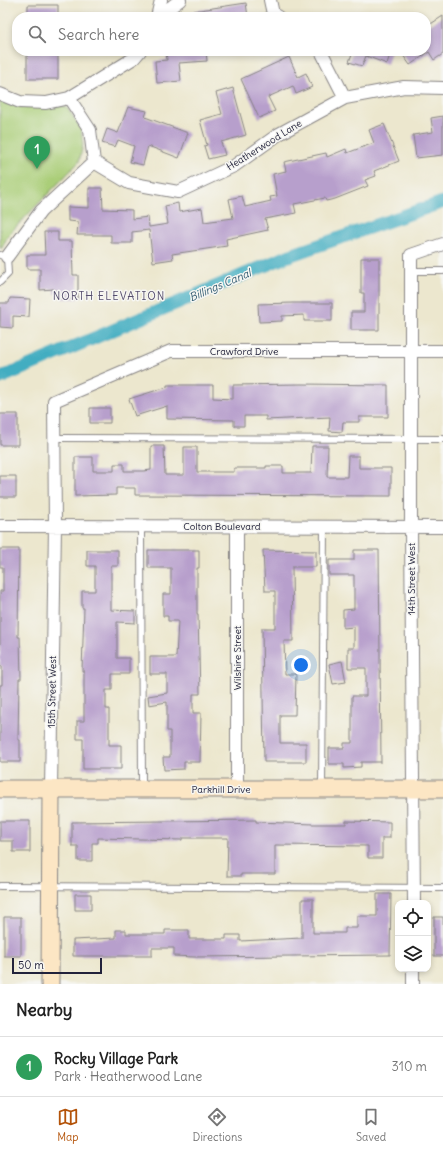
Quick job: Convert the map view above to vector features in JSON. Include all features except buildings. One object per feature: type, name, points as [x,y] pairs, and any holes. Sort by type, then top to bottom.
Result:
[{"type":"street","points":[[158,12],[161,0]]},
{"type":"street","points":[[168,12],[180,0]]},
{"type":"street","points":[[270,0],[273,12]]},
{"type":"street","points":[[0,94],[20,102],[46,103],[70,98],[136,56]]},
{"type":"street","points":[[324,56],[345,98]]},
{"type":"street","name":"Heatherwood Lane","points":[[94,162],[129,183],[178,192],[234,166],[278,134],[345,98],[404,87],[443,88]]},
{"type":"street","points":[[3,256],[41,211],[94,162],[90,130],[70,98]]},
{"type":"street","name":"14th Street West","points":[[414,900],[410,438],[411,255],[443,244]]},
{"type":"street","name":"Crawford Drive","points":[[54,401],[171,352],[443,351]]},
{"type":"street","name":"15th Street West","points":[[50,984],[55,526],[54,401]]},
{"type":"street","name":"Colton Boulevard","points":[[0,526],[443,527]]},
{"type":"street","name":"Wilshire Street","points":[[237,526],[237,789]]},
{"type":"street","name":"Parkhill Drive","points":[[0,789],[443,789]]},
{"type":"street","points":[[413,984],[414,972]]},
{"type":"lane","points":[[0,282],[8,274],[3,256]]},
{"type":"lane","points":[[411,271],[443,271]]},
{"type":"lane","points":[[55,438],[443,439]]},
{"type":"lane","points":[[141,526],[142,789]]},
{"type":"lane","points":[[322,789],[324,527]]},
{"type":"lane","points":[[0,886],[443,888]]},
{"type":"green space","points":[[0,101],[20,107],[63,106],[67,108],[81,128],[83,145],[79,162],[8,235],[2,248],[0,248]]},
{"type":"waterway","name":"Billings Canal","points":[[0,378],[288,256],[443,202]]},
{"type":"place","name":"Rocky Village Park","points":[[37,169]]},
{"type":"district","name":"NORTH ELEVATION","points":[[109,296]]}]
